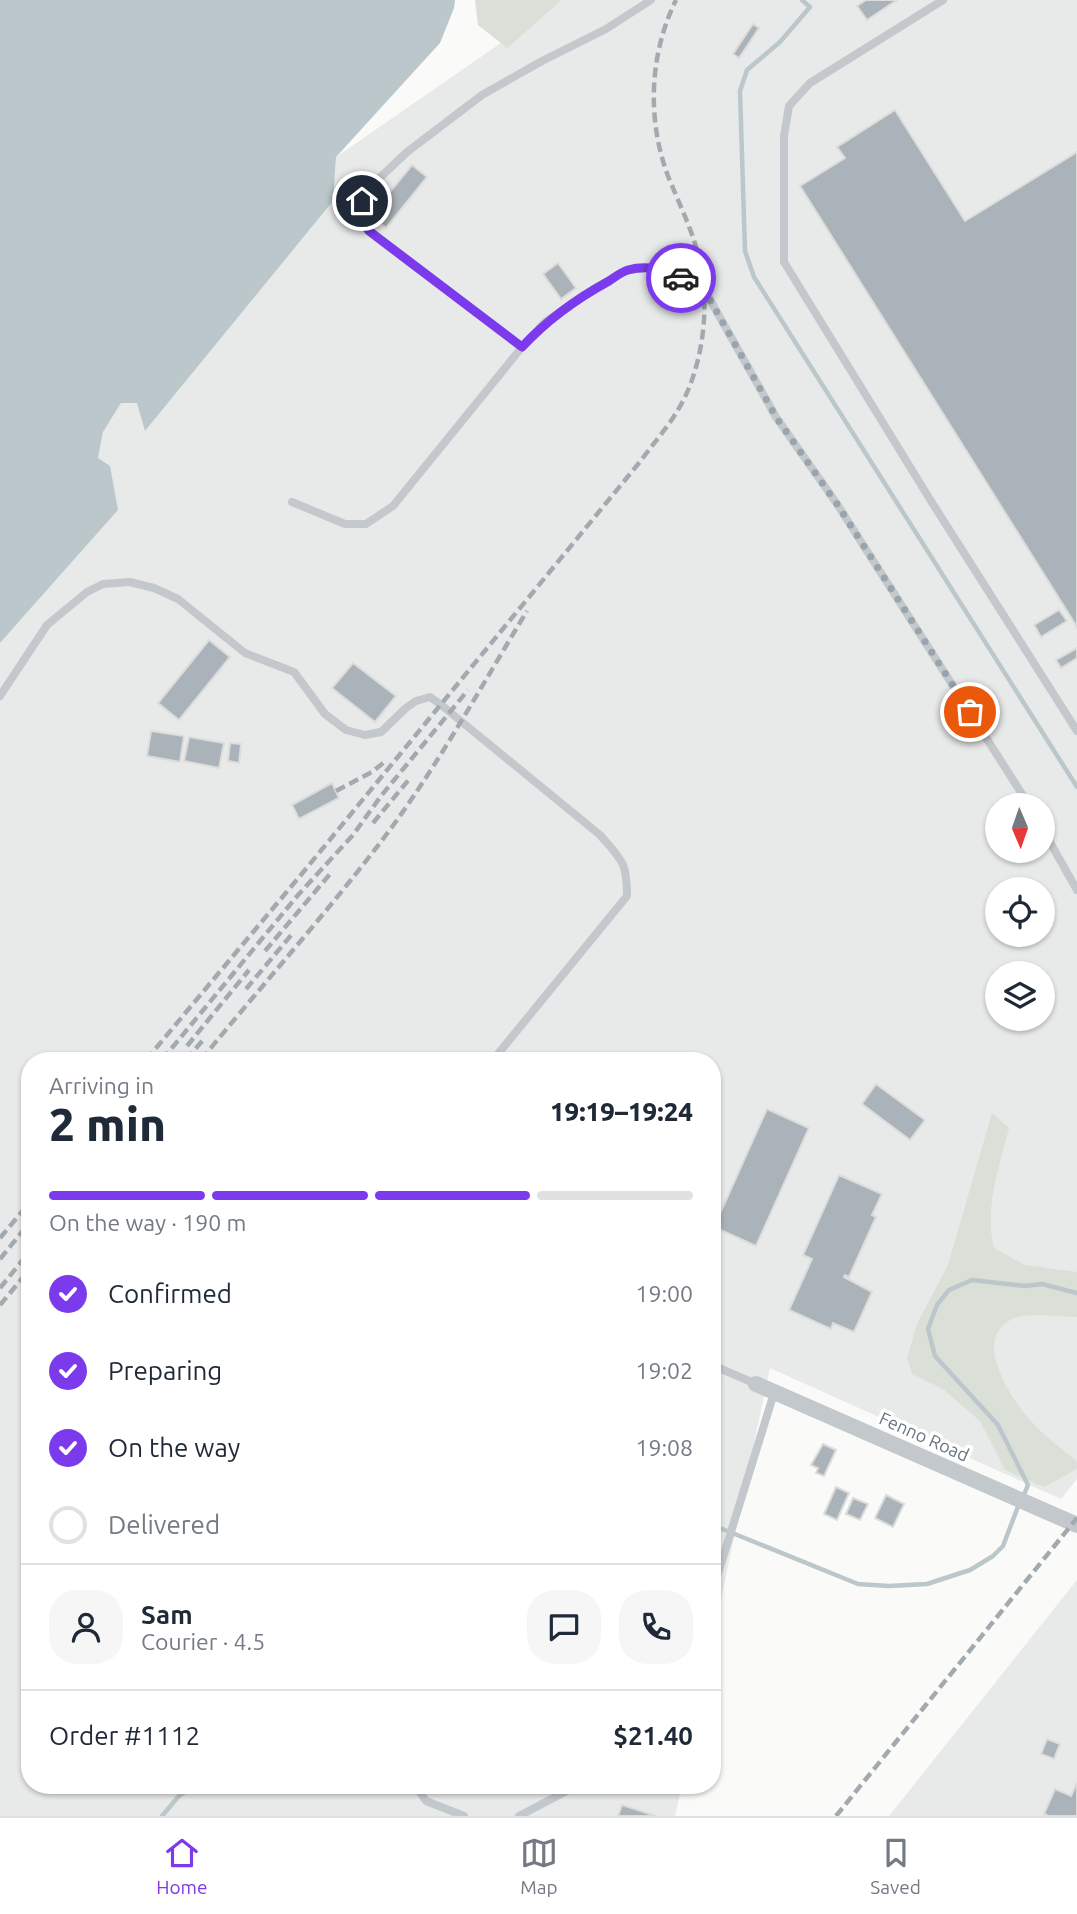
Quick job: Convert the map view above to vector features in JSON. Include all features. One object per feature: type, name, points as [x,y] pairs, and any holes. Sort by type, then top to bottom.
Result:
[{"type":"street","name":"Fenno Road","points":[[756,1384],[1077,1525]]},
{"type":"lane","points":[[522,347],[369,231],[355,213],[369,188],[408,152],[482,95],[606,29],[651,0]]},
{"type":"lane","points":[[943,0],[810,83],[789,106],[785,136],[784,261],[931,501],[1077,731]]},
{"type":"lane","points":[[292,502],[345,524],[366,524],[393,506],[545,322],[591,290],[627,270],[648,268],[670,272],[704,292],[776,417],[837,504],[1021,793]]},
{"type":"lane","points":[[0,696],[47,625],[87,592],[103,584],[130,582],[154,588],[178,599],[245,653],[294,672],[325,715],[346,730],[373,735],[381,732],[416,701],[430,697],[440,704],[600,835],[619,857],[627,872],[627,895],[499,1052]]},
{"type":"lane","points":[[1055,851],[1077,890]]},
{"type":"lane","points":[[721,1369],[756,1384]]},
{"type":"lane","points":[[721,1564],[774,1393]]},
{"type":"lane","points":[[421,1794],[426,1801],[464,1816]]},
{"type":"lane","points":[[519,1816],[561,1794]]},
{"type":"shaded area","points":[[0,0],[455,0],[440,43],[336,157],[333,201],[145,431],[137,403],[121,403],[103,432],[98,458],[110,466],[118,510],[0,643]]},
{"type":"shaded area","points":[[475,0],[562,0],[507,48],[478,25]]},
{"type":"shaded area","points":[[563,0],[1077,0],[1077,1479],[1061,1499],[770,1368],[721,1599],[721,1052],[21,1052],[21,1794],[680,1794],[675,1816],[0,1816],[0,643],[118,510],[98,458],[103,432],[121,403],[137,403],[146,430],[333,201],[336,157]]},
{"type":"shaded area","points":[[992,1113],[1009,1128],[992,1203],[991,1233],[994,1248],[1025,1265],[1077,1272],[1077,1317],[1034,1315],[1012,1319],[1001,1327],[994,1348],[1000,1373],[1018,1405],[1038,1428],[1077,1461],[1077,1469],[1044,1487],[1005,1470],[980,1421],[943,1389],[912,1374],[907,1358],[917,1324],[948,1265]]},
{"type":"shaded area","points":[[1077,1580],[1077,1816],[889,1816]]},
{"type":"building","points":[[866,0],[897,0],[867,20],[857,6]]},
{"type":"building","points":[[753,24],[759,28],[739,58],[733,54]]},
{"type":"building","points":[[895,110],[965,221],[1077,152],[1077,627],[800,186],[845,158],[837,147]]},
{"type":"building","points":[[412,165],[427,177],[386,228],[371,215]]},
{"type":"building","points":[[558,263],[576,288],[561,299],[543,274]]},
{"type":"building","points":[[1059,610],[1067,621],[1041,637],[1034,625]]},
{"type":"building","points":[[209,640],[230,657],[179,720],[158,703]]},
{"type":"building","points":[[1077,648],[1077,658],[1061,668],[1056,660]]},
{"type":"building","points":[[353,663],[396,696],[375,722],[332,688]]},
{"type":"building","points":[[151,731],[184,736],[180,762],[147,756]]},
{"type":"building","points":[[189,737],[224,743],[219,768],[184,761]]},
{"type":"building","points":[[230,743],[241,744],[239,763],[228,761]]},
{"type":"building","points":[[332,783],[339,798],[299,819],[292,805]]},
{"type":"building","points":[[876,1084],[925,1120],[910,1140],[862,1104]]},
{"type":"building","points":[[767,1109],[809,1128],[756,1246],[721,1230],[721,1211]]},
{"type":"building","points":[[839,1175],[882,1194],[872,1215],[876,1217],[849,1277],[844,1277],[872,1292],[854,1332],[833,1323],[831,1329],[789,1310],[812,1259],[803,1255]]},
{"type":"building","points":[[823,1444],[836,1450],[824,1476],[816,1473],[818,1468],[811,1465]]},
{"type":"building","points":[[836,1487],[849,1493],[837,1520],[824,1514]]},
{"type":"building","points":[[886,1495],[904,1504],[893,1527],[875,1518]]},
{"type":"building","points":[[853,1498],[868,1504],[860,1520],[846,1514]]},
{"type":"building","points":[[1047,1739],[1060,1744],[1054,1759],[1041,1754]]},
{"type":"building","points":[[1077,1783],[1077,1816],[1044,1814],[1055,1789],[1071,1796]]},
{"type":"building","points":[[622,1805],[656,1816],[618,1816]]},
{"type":"waterway","points":[[802,0],[810,7],[780,42],[747,70],[740,91],[745,251],[754,277],[1077,787]]},
{"type":"waterway","points":[[1023,1497],[1028,1485],[998,1425],[935,1356],[928,1329],[937,1305],[949,1290],[972,1280],[1025,1286],[1042,1284],[1077,1293]]},
{"type":"waterway","points":[[721,1528],[858,1584],[927,1584],[970,1570],[993,1556],[1003,1546],[1019,1504]]},
{"type":"waterway","points":[[162,1816],[182,1794]]},
{"type":"railway","points":[[153,1052],[639,463],[685,397],[696,366],[703,333],[703,283],[695,244],[661,155],[654,110],[660,43],[676,0]]},
{"type":"railway","points":[[208,1052],[318,921],[405,809],[527,611]]},
{"type":"railway","points":[[169,1052],[298,895],[353,835],[381,796],[468,690]]},
{"type":"railway","points":[[336,791],[372,772],[387,760]]},
{"type":"railway","points":[[373,823],[411,777]]},
{"type":"railway","points":[[265,951],[330,874]]},
{"type":"railway","points":[[246,989],[293,933]]},
{"type":"railway","points":[[187,1046],[249,970]]},
{"type":"railway","points":[[193,1052],[203,1040]]},
{"type":"railway","points":[[0,1238],[21,1213]]},
{"type":"railway","points":[[0,1259],[21,1233]]},
{"type":"railway","points":[[0,1288],[21,1262]]},
{"type":"railway","points":[[0,1305],[21,1280]]},
{"type":"railway","points":[[836,1816],[1077,1518]]},
{"type":"way so far","points":[[681,278],[709,298],[776,417],[837,504],[970,712]]},
{"type":"route","points":[[362,201],[355,213],[369,231],[522,347],[545,322],[591,290],[627,270],[648,268],[670,272],[681,278]]}]
